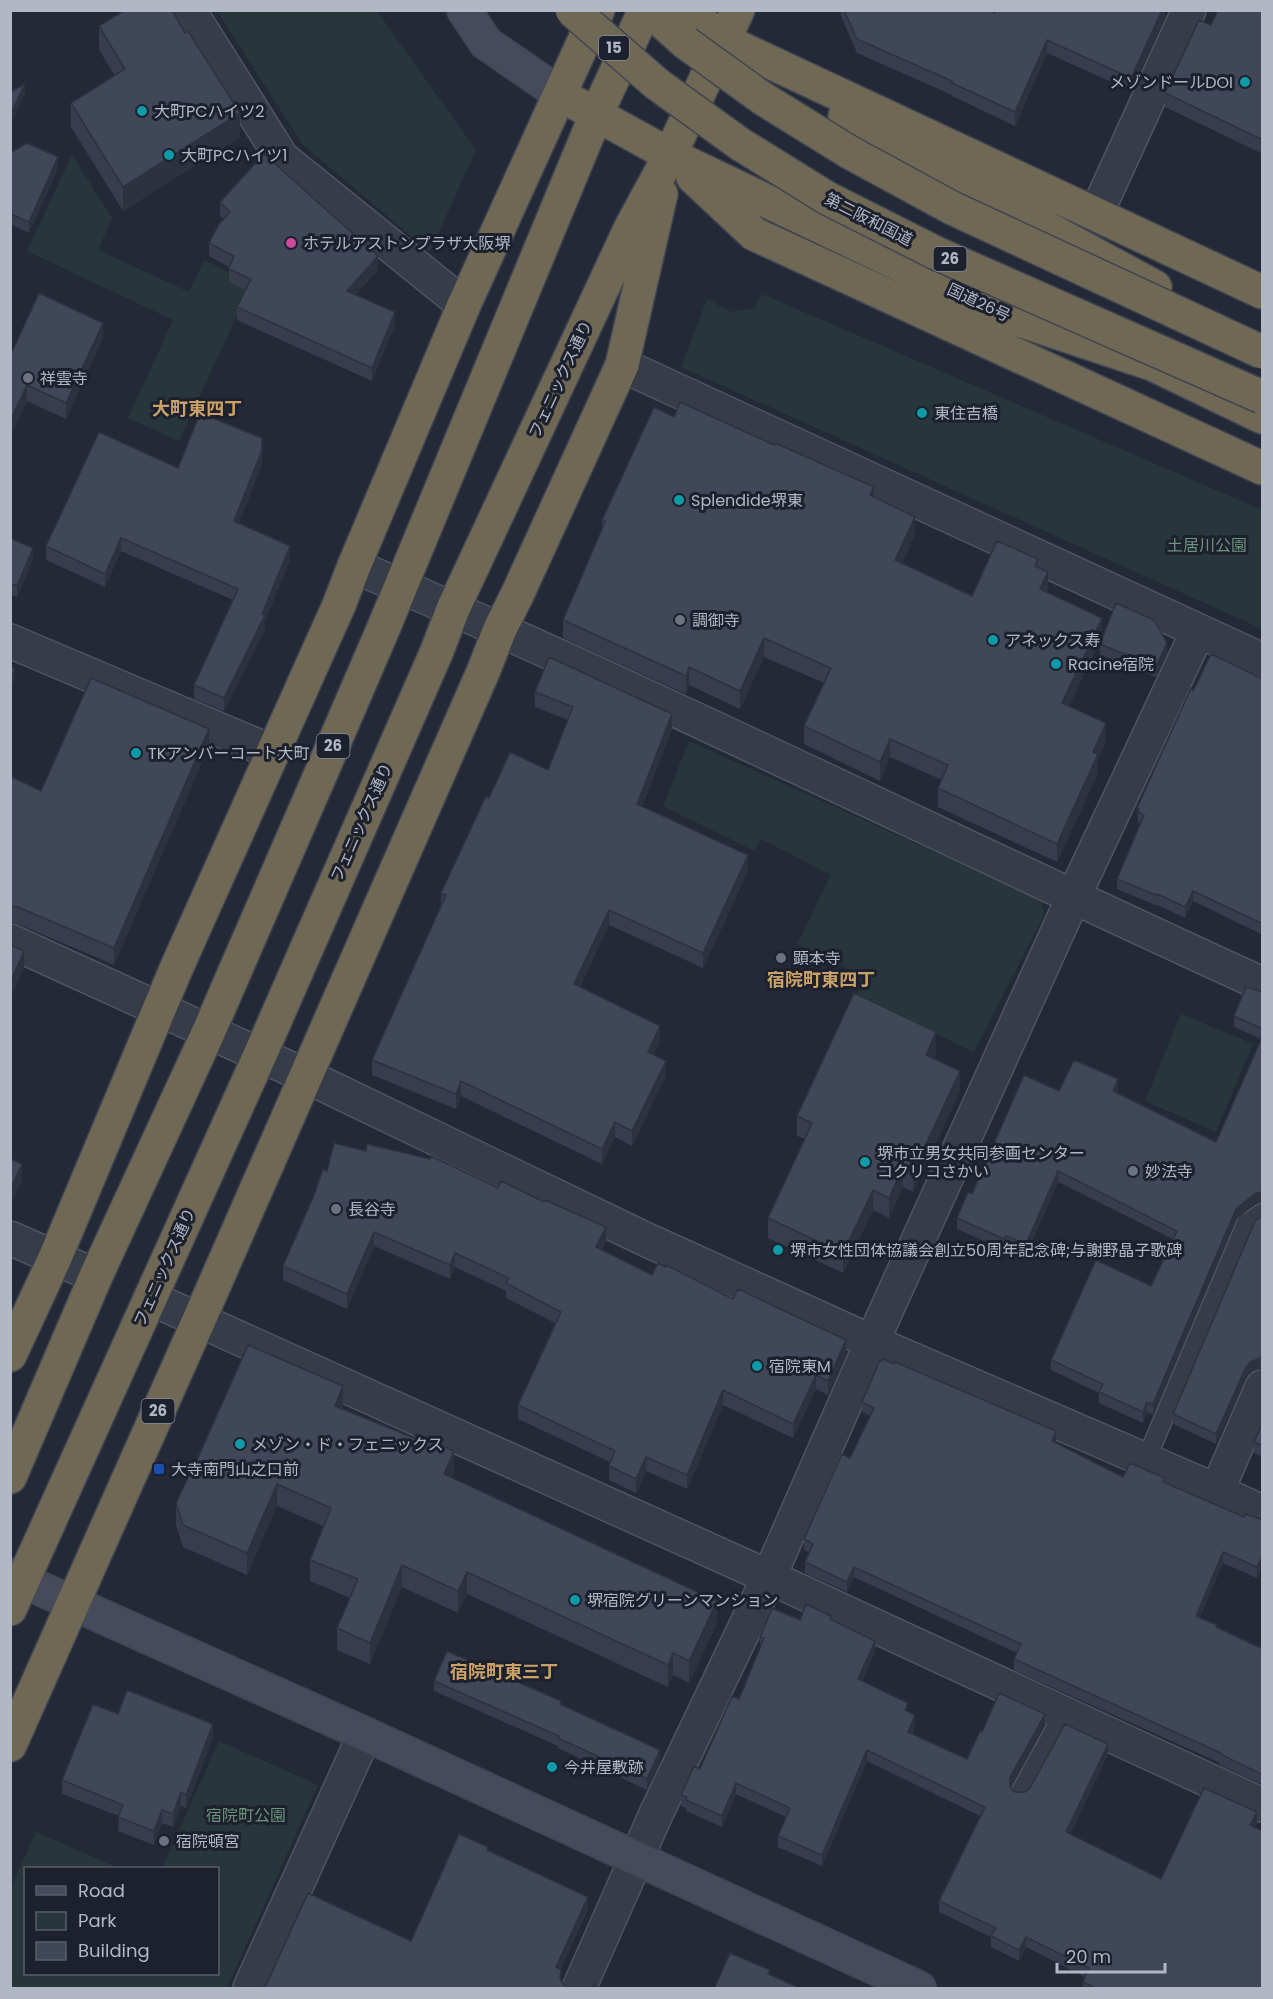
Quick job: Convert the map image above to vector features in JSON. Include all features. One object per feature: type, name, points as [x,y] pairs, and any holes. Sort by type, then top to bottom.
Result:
[{"type":"highway","name":"15","points":[[572,10],[657,84]]},
{"type":"highway","points":[[10,1355],[55,1258],[160,1008],[272,752],[339,605],[464,305],[598,10]]},
{"type":"highway","points":[[647,10],[686,43],[762,98],[820,134],[952,208],[1263,352]]},
{"type":"highway","name":"26","points":[[10,1477],[96,1276],[208,1031],[327,761],[596,115],[647,10]]},
{"type":"highway","points":[[686,10],[725,41],[878,136],[1155,287],[1263,337]]},
{"type":"highway","name":"フェニックス通り","points":[[15,1589],[260,1055],[437,651],[453,609],[631,227],[670,155],[738,10]]},
{"type":"highway","points":[[725,41],[1263,292]]},
{"type":"highway","name":"第二阪和国道","points":[[657,84],[740,144],[827,198],[936,253],[1263,397]]},
{"type":"highway","name":"26","points":[[560,94],[670,155],[754,234],[1263,468]]},
{"type":"highway","name":"26","points":[[10,1745],[199,1320],[500,629],[622,365],[670,155]]},
{"type":"highway","name":"国道26号","points":[[670,155],[1010,317],[1152,364],[1263,417]]},
{"type":"highway","points":[[1010,317],[1131,379],[1263,438]]},
{"type":"street","points":[[189,10],[282,158],[464,305]]},
{"type":"street","points":[[464,10],[486,43],[560,94]]},
{"type":"street","points":[[1096,214],[1189,10]]},
{"type":"street","points":[[622,365],[1263,660]]},
{"type":"street","points":[[354,566],[500,629],[1073,898],[1263,984]]},
{"type":"street","points":[[579,1989],[636,1858],[769,1577],[872,1342],[1073,898],[1198,631]]},
{"type":"street","points":[[10,641],[272,752]]},
{"type":"street","points":[[10,941],[306,1076],[647,1240],[872,1342],[1263,1512]]},
{"type":"street","points":[[10,1238],[96,1276]]},
{"type":"street","points":[[150,1298],[769,1577],[1263,1805]]},
{"type":"street","points":[[1217,1491],[1263,1387]]},
{"type":"street","points":[[15,1589],[72,1604],[365,1734],[919,1989]]},
{"type":"street","points":[[250,1989],[365,1734]]},
{"type":"lane","points":[[1146,1460],[1246,1224],[1263,1213]]},
{"type":"lane","points":[[1020,1793],[1064,1713]]},
{"type":"green space","points":[[217,11],[377,11],[476,150],[430,252],[303,145]]},
{"type":"green space","points":[[72,155],[112,218],[98,250],[189,292],[204,260],[252,283],[179,441],[128,418],[173,320],[27,251]]},
{"type":"green space","name":"土居川公園","points":[[762,294],[1262,510],[1262,629],[681,367],[707,299],[731,312],[754,308]]},
{"type":"green space","points":[[689,741],[1041,900],[1044,915],[974,1052],[856,995],[863,976],[797,944],[831,875],[761,839],[754,851],[663,806]]},
{"type":"green space","points":[[1181,1014],[1253,1044],[1216,1132],[1145,1101]]},
{"type":"green space","name":"宿院町公園","points":[[219,1741],[318,1785],[227,1988],[11,1987],[11,1887],[36,1832],[116,1867],[24,1867],[24,1975],[219,1975],[219,1867],[162,1867]]},
{"type":"building","points":[[125,10],[172,10],[185,33],[188,31],[240,113],[123,187],[71,103],[125,69],[99,26]]},
{"type":"building","points":[[844,10],[988,10],[995,13],[997,10],[1162,10],[1131,78],[1047,40],[1015,112],[857,39]]},
{"type":"building","points":[[1218,10],[1263,10],[1263,140],[1165,93],[1199,20],[1211,25]]},
{"type":"building","points":[[25,84],[10,115],[10,92]]},
{"type":"building","points":[[27,143],[58,157],[29,222],[10,214],[10,153]]},
{"type":"building","points":[[264,154],[378,256],[347,291],[395,312],[372,368],[237,307],[251,279],[229,269],[234,256],[209,243],[219,224],[230,212],[220,202]]},
{"type":"building","points":[[39,293],[103,323],[66,403],[27,385],[10,421],[10,352]]},
{"type":"building","points":[[680,402],[874,487],[870,495],[915,517],[895,560],[972,596],[997,541],[1038,559],[1035,566],[1048,572],[1040,589],[1102,618],[1062,703],[1106,723],[1093,752],[1098,754],[1057,844],[938,788],[948,765],[890,739],[880,762],[804,726],[831,668],[764,638],[740,691],[689,667],[686,676],[563,620],[605,522],[602,520],[654,407],[674,417]]},
{"type":"building","points":[[200,413],[262,438],[262,450],[234,521],[290,546],[262,614],[265,615],[224,698],[194,685],[238,589],[121,538],[105,574],[46,546],[99,432],[178,468]]},
{"type":"building","points":[[10,538],[33,548],[17,586],[10,583]]},
{"type":"building","points":[[1116,603],[1154,620],[1167,643],[1156,667],[1100,644]]},
{"type":"building","points":[[1211,654],[1263,679],[1263,924],[1193,891],[1185,907],[1117,879],[1144,815],[1138,812],[1137,808],[1191,688],[1193,691]]},
{"type":"building","points":[[549,657],[672,714],[637,804],[748,855],[703,953],[609,910],[574,984],[660,1026],[648,1052],[666,1061],[632,1131],[615,1122],[602,1149],[461,1081],[456,1094],[372,1060],[446,895],[441,893],[486,796],[489,798],[510,752],[548,770],[573,707],[535,692]]},
{"type":"building","points":[[10,667],[15,669],[10,679]]},
{"type":"building","points":[[91,678],[209,729],[114,948],[18,907],[10,906],[10,776],[41,791]]},
{"type":"building","points":[[10,945],[24,951],[10,983]]},
{"type":"building","points":[[1246,987],[1263,992],[1263,1029],[1234,1016]]},
{"type":"building","name":"堺市立男女共同参画センター コクリコさかい","points":[[854,993],[936,1032],[926,1055],[960,1071],[913,1172],[903,1167],[889,1198],[873,1190],[843,1253],[768,1218],[812,1123],[797,1116]]},
{"type":"building","points":[[1263,1035],[1263,1192],[1256,1193],[1236,1209],[1153,1404],[1147,1402],[1143,1412],[1099,1392],[1103,1384],[1051,1360],[1096,1260],[1151,1286],[1177,1231],[1058,1171],[1026,1244],[1006,1236],[1004,1239],[957,1218],[968,1192],[972,1194],[1024,1075],[1059,1091],[1074,1060],[1118,1079],[1113,1091],[1216,1142]]},
{"type":"building","points":[[334,1143],[366,1151],[367,1144],[430,1159],[431,1156],[498,1188],[501,1181],[544,1202],[545,1200],[606,1227],[596,1247],[652,1275],[658,1263],[733,1299],[738,1289],[846,1340],[828,1381],[816,1375],[793,1424],[723,1390],[687,1475],[646,1457],[636,1479],[609,1466],[615,1451],[518,1405],[561,1312],[506,1283],[509,1278],[455,1253],[450,1265],[374,1232],[347,1294],[283,1266],[323,1169],[327,1171]]},
{"type":"building","points":[[10,1159],[22,1164],[10,1189]]},
{"type":"building","points":[[1263,1215],[1263,1358],[1250,1362],[1245,1369],[1216,1434],[1173,1414],[1255,1221]]},
{"type":"building","points":[[248,1345],[343,1386],[335,1406],[414,1438],[416,1434],[454,1451],[444,1474],[717,1601],[689,1661],[673,1653],[668,1665],[467,1572],[458,1591],[402,1565],[370,1643],[337,1628],[358,1579],[310,1560],[331,1508],[277,1484],[247,1553],[183,1525],[176,1503]]},
{"type":"building","points":[[880,1360],[894,1364],[895,1362],[1056,1431],[1052,1441],[1123,1477],[1130,1463],[1165,1478],[1163,1482],[1244,1517],[1245,1514],[1263,1520],[1263,1555],[1257,1567],[1223,1552],[1196,1616],[1263,1649],[1263,1775],[1221,1753],[1014,1659],[1021,1644],[854,1567],[847,1582],[805,1562],[813,1544],[804,1539],[842,1454],[850,1458],[874,1408],[862,1402]]},
{"type":"building","points":[[1263,1422],[1263,1446],[1254,1442]]},
{"type":"building","points":[[806,1604],[831,1616],[830,1619],[875,1641],[858,1679],[908,1703],[905,1710],[915,1715],[908,1732],[967,1759],[999,1693],[1045,1714],[1010,1777],[1010,1787],[1015,1792],[1025,1792],[1030,1788],[1065,1724],[1108,1744],[1066,1832],[1161,1879],[1204,1788],[1257,1812],[1250,1825],[1263,1831],[1263,1989],[1098,1989],[1083,1982],[1089,1968],[1026,1937],[1019,1950],[991,1936],[996,1928],[939,1901],[985,1807],[867,1750],[822,1855],[778,1836],[790,1808],[736,1783],[722,1816],[686,1800],[687,1797],[681,1795],[694,1766],[700,1769],[732,1696],[739,1699],[764,1638],[760,1637],[772,1608],[800,1620]]},
{"type":"building","points":[[447,1651],[561,1701],[560,1704],[660,1750],[647,1779],[558,1738],[559,1736],[434,1681]]},
{"type":"building","points":[[127,1690],[213,1724],[186,1795],[181,1792],[173,1814],[162,1810],[154,1831],[118,1817],[123,1805],[62,1780],[93,1704],[118,1714]]},
{"type":"building","points":[[459,1834],[488,1847],[487,1850],[588,1897],[556,1967],[561,1970],[560,1978],[567,1989],[262,1989],[267,1983],[308,1893],[411,1941]]},
{"type":"building","points":[[730,1953],[770,1970],[768,1974],[802,1989],[714,1989]]},
{"type":"place","name":"メゾンドールDOI","points":[[1245,82]]},
{"type":"place","name":"大町PCハイツ2","points":[[142,111]]},
{"type":"place","name":"大町PCハイツ1","points":[[169,155]]},
{"type":"place","name":"ホテルアストンプラザ大阪堺","points":[[291,243]]},
{"type":"place","name":"祥雲寺","points":[[28,378]]},
{"type":"place","name":"東住吉橋","points":[[922,413]]},
{"type":"place","name":"Splendide堺東","points":[[679,500]]},
{"type":"place","name":"調御寺","points":[[680,620]]},
{"type":"place","name":"アネックス寿","points":[[993,640]]},
{"type":"place","name":"Racine宿院","points":[[1056,664]]},
{"type":"place","name":"TKアンバーコート大町","points":[[136,753]]},
{"type":"place","name":"顕本寺","points":[[781,958]]},
{"type":"place","name":"堺市立男女共同参画センター コクリコさかい","points":[[865,1162]]},
{"type":"place","name":"妙法寺","points":[[1133,1171]]},
{"type":"place","name":"長谷寺","points":[[336,1209]]},
{"type":"place","name":"堺市女性団体協議会創立50周年記念碑;与謝野晶子歌碑","points":[[778,1250]]},
{"type":"place","name":"宿院東M","points":[[757,1366]]},
{"type":"place","name":"メゾン・ド・フェニックス","points":[[240,1444]]},
{"type":"place","name":"大寺南門山之口前","points":[[159,1469]]},
{"type":"place","name":"堺宿院グリーンマンション","points":[[575,1600]]},
{"type":"place","name":"今井屋敷跡","points":[[552,1767]]},
{"type":"place","name":"宿院頓宮","points":[[164,1841]]},
{"type":"district","name":"大町東四丁","points":[[197,409]]},
{"type":"district","name":"宿院町東四丁","points":[[821,980]]},
{"type":"district","name":"宿院町東三丁","points":[[504,1672]]}]
